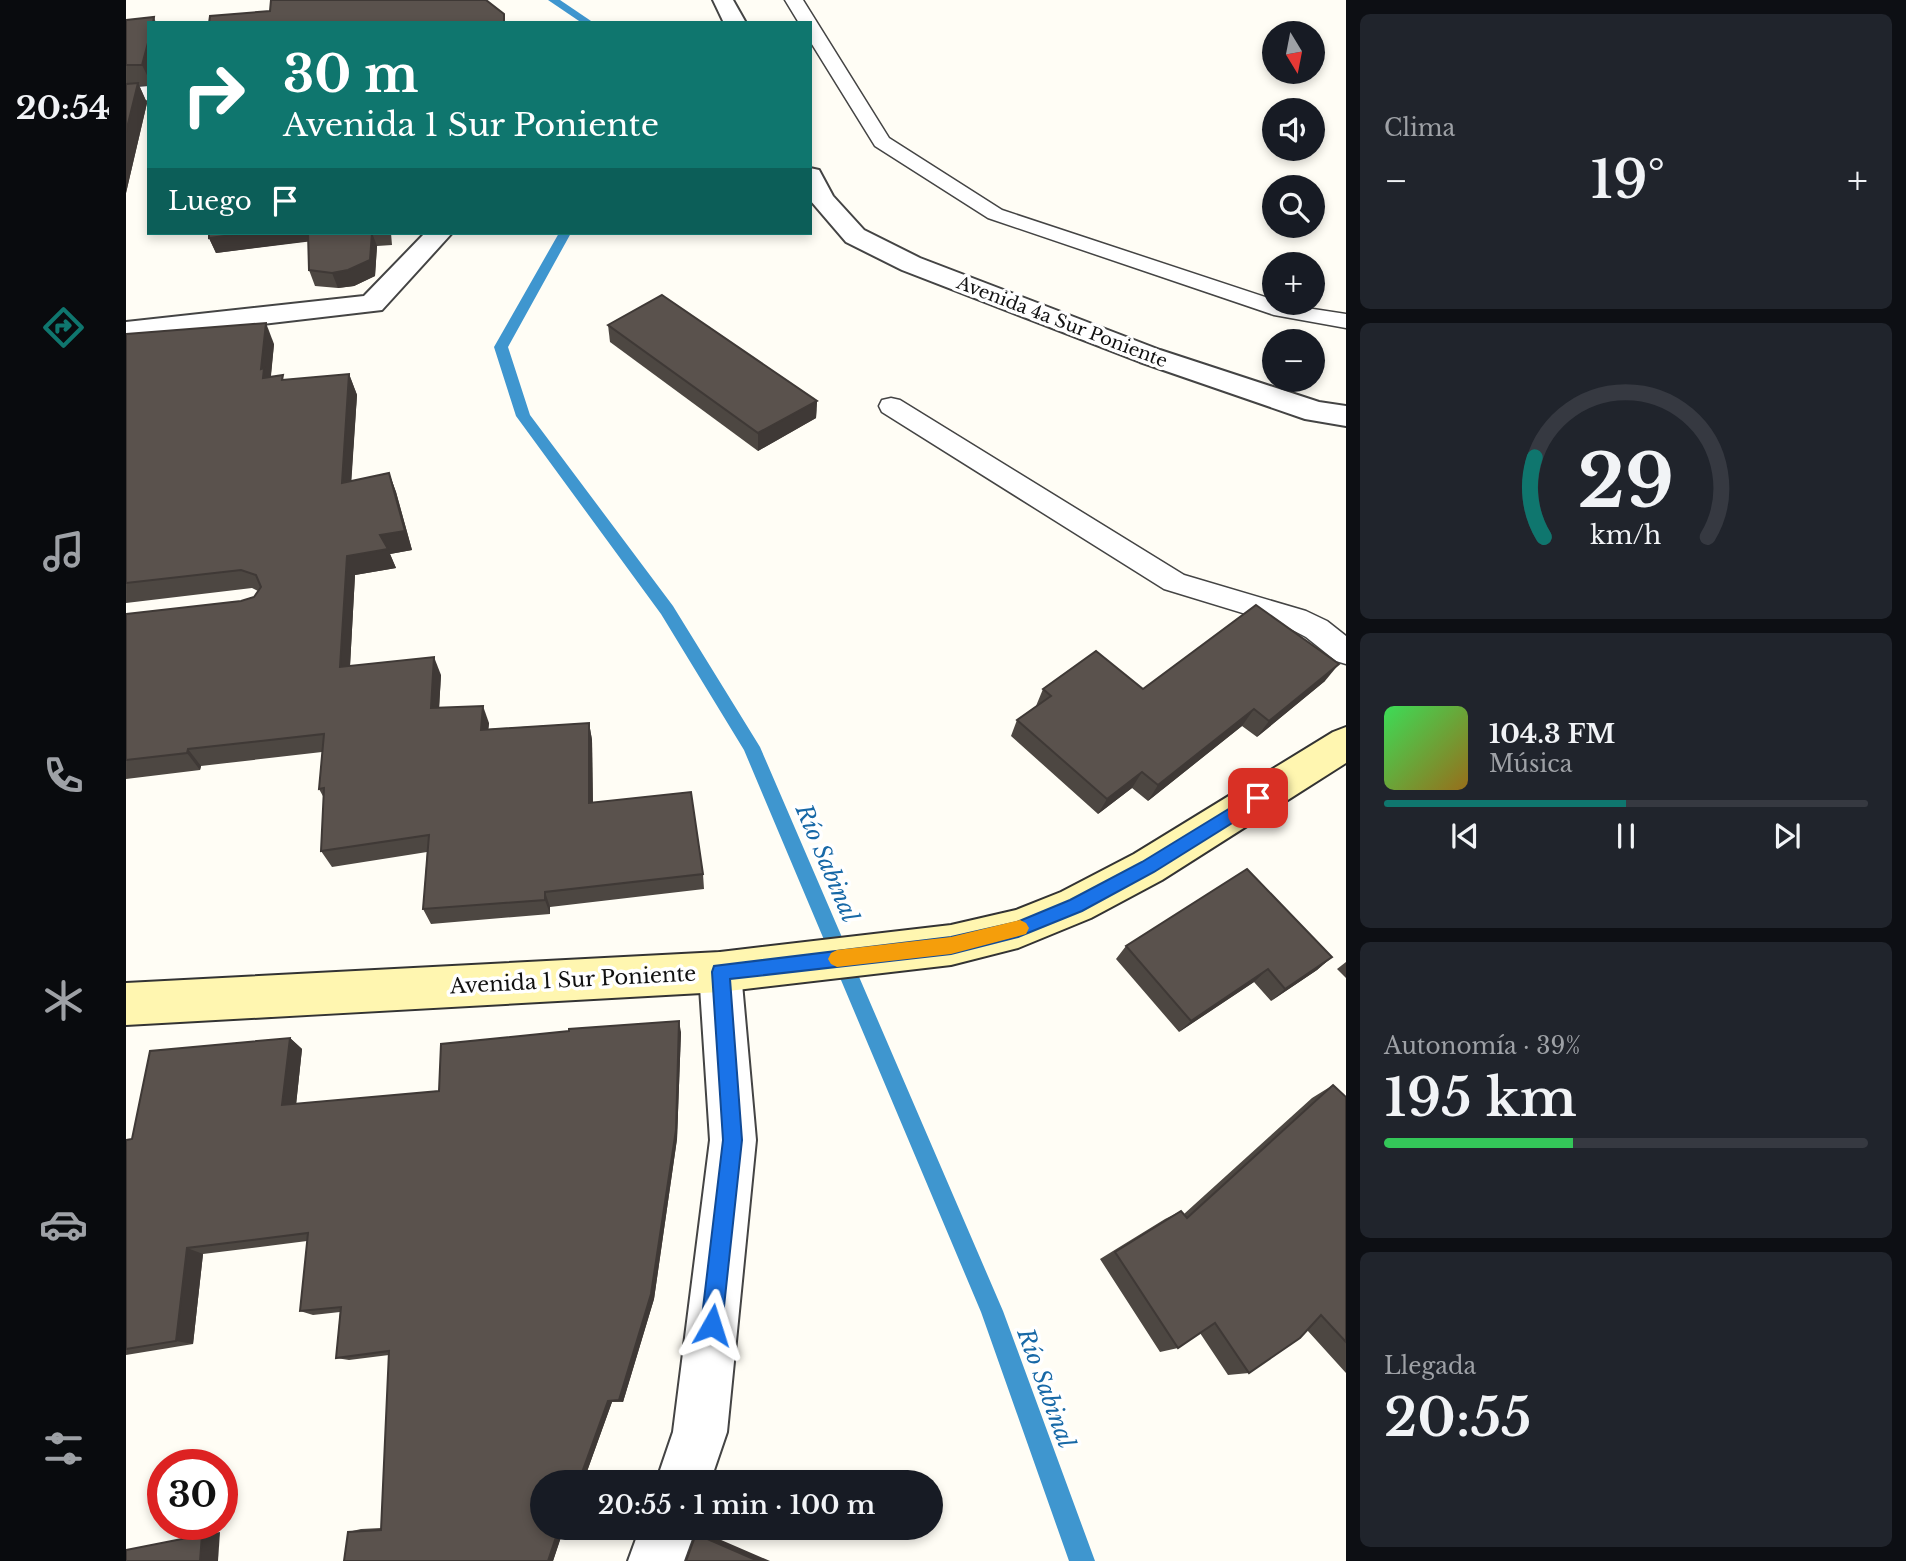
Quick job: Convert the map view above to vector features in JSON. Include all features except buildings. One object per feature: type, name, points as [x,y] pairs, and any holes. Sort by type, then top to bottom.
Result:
[{"type":"street","points":[[723,0],[734,21]]},
{"type":"street","points":[[126,95],[147,93]]},
{"type":"street","name":"Avenida 4a Sur Poniente","points":[[812,178],[822,199],[855,236],[911,264],[1150,356],[1317,412],[1346,416]]},
{"type":"street","points":[[126,331],[372,304],[437,235]]},
{"type":"street","name":"Avenida 1 Sur Poniente","points":[[126,1004],[738,970],[951,946],[1018,929],[1076,905],[1148,867],[1346,743]]},
{"type":"street","points":[[687,1470],[700,1432],[733,1140],[738,970]]},
{"type":"street","points":[[656,1561],[664,1540]]},
{"type":"lane","points":[[794,0],[807,21]]},
{"type":"lane","points":[[812,29],[882,142],[995,214],[1282,310],[1346,321]]},
{"type":"lane","points":[[891,405],[1174,582],[1203,593],[1275,609],[1314,627],[1346,653]]},
{"type":"waterway","name":"Río Sabinal","points":[[553,0],[586,21]]},
{"type":"waterway","name":"Río Sabinal","points":[[564,235],[501,347],[523,416],[667,610],[751,747],[992,1311],[1082,1561]]},
{"type":"slow traffic","points":[[837,959],[951,946],[1020,928]]},
{"type":"route","points":[[712,1325],[733,1140],[720,972],[951,946],[1018,929],[1076,905],[1148,867],[1258,798]]}]
